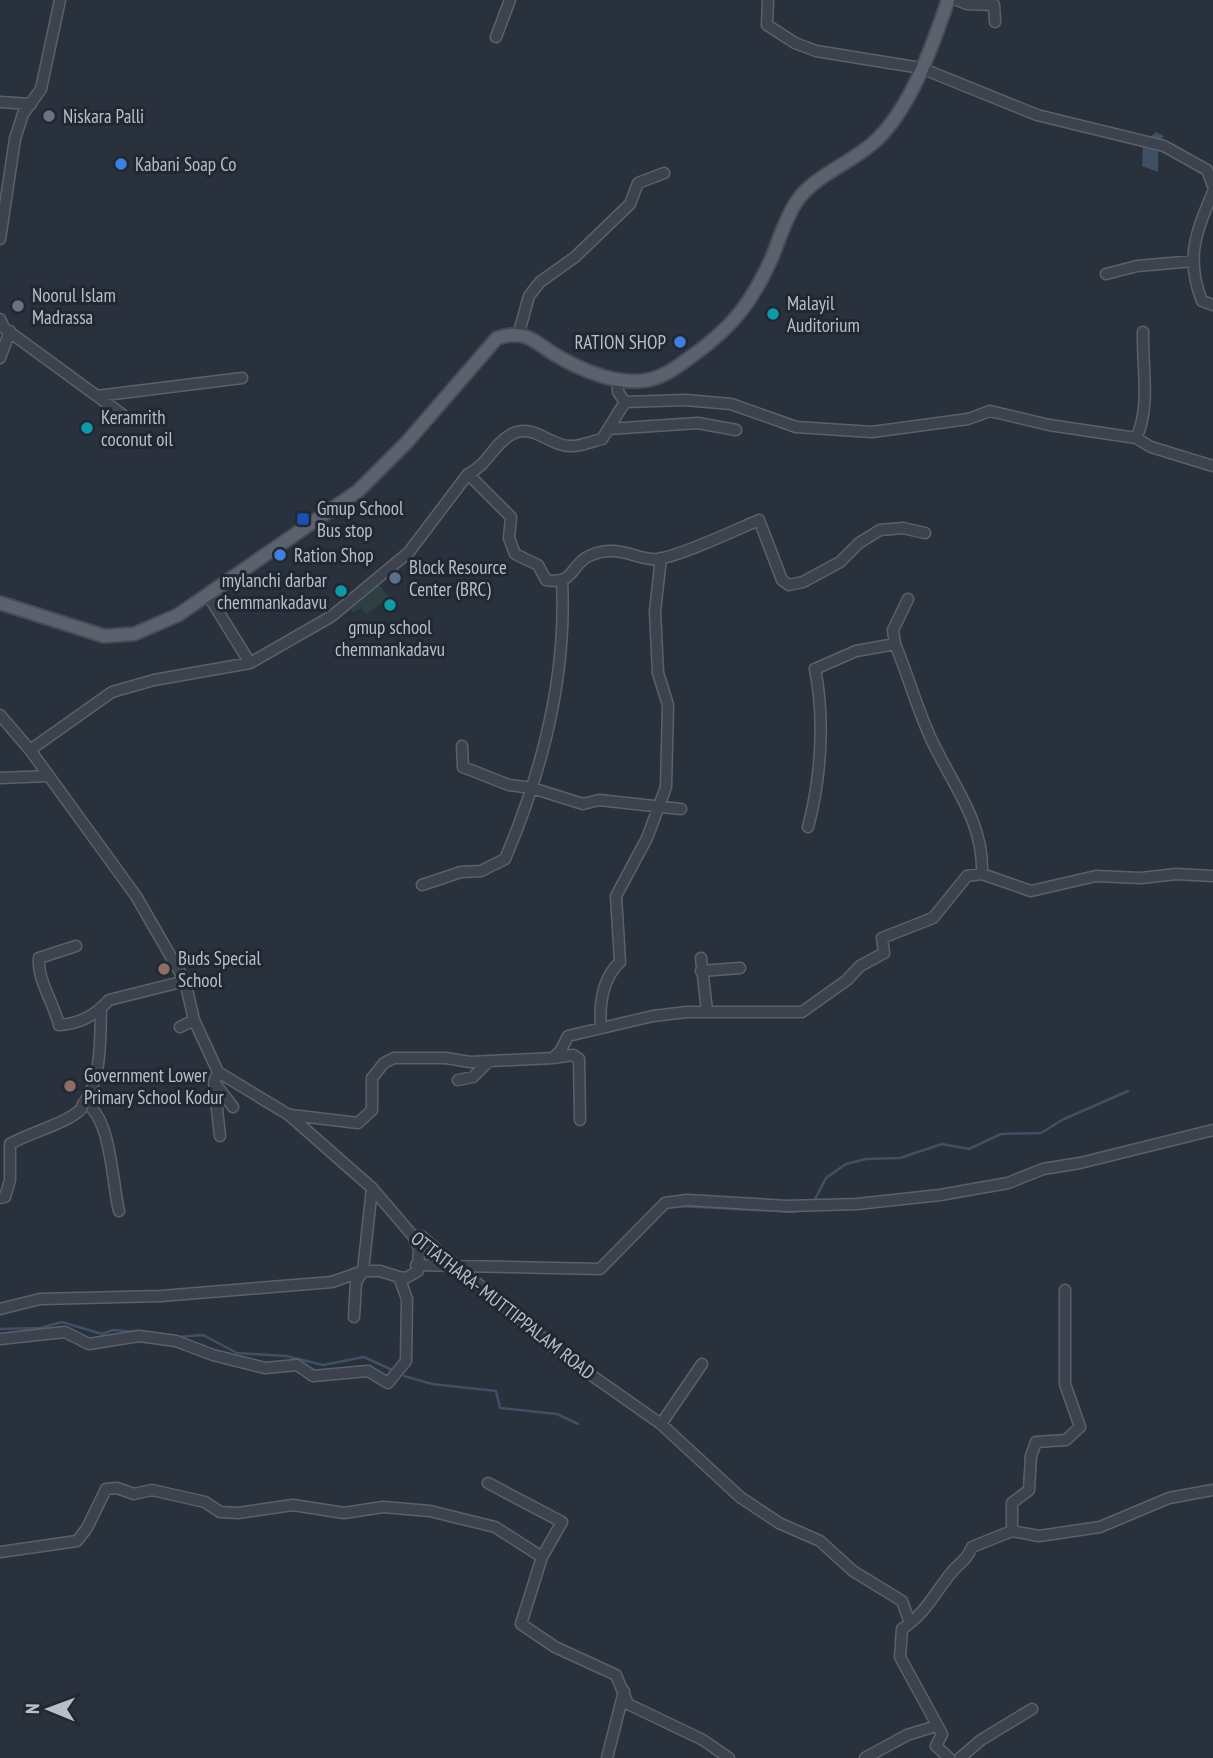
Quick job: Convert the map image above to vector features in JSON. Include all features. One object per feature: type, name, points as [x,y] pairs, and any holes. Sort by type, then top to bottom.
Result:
[{"type":"main road","points":[[0,603],[104,636],[134,634],[178,615],[358,491],[407,442],[492,343],[505,336],[534,338],[558,356],[589,371],[618,379],[638,382],[669,372],[717,338],[736,320],[757,288],[796,202],[806,191],[872,144],[896,120],[921,68],[948,0]]},
{"type":"street","points":[[0,239],[15,139],[23,114],[41,89],[60,0]]},
{"type":"street","points":[[496,37],[510,0]]},
{"type":"street","points":[[768,0],[767,25],[795,43],[837,57],[921,68],[1037,115],[1164,146],[1207,170],[1213,186]]},
{"type":"street","points":[[957,0],[967,4],[994,5],[995,23]]},
{"type":"street","points":[[0,102],[31,104]]},
{"type":"street","points":[[518,336],[523,310],[540,282],[575,257],[630,204],[638,183],[664,173]]},
{"type":"street","points":[[1213,192],[1194,237],[1194,279],[1202,301],[1213,305]]},
{"type":"street","points":[[1106,274],[1137,266],[1194,261]]},
{"type":"street","points":[[0,319],[10,331],[123,415]]},
{"type":"street","points":[[0,358],[10,331]]},
{"type":"street","points":[[1136,438],[1141,428],[1144,398],[1143,332]]},
{"type":"street","points":[[97,396],[242,378]]},
{"type":"street","points":[[618,379],[618,392],[625,402]]},
{"type":"street","points":[[625,402],[685,400],[731,404],[796,427],[872,432],[968,419],[990,411],[1049,425],[1136,438],[1151,447],[1213,466]]},
{"type":"street","points":[[30,750],[112,692],[154,680],[250,663],[332,616],[409,552],[468,474],[481,468],[491,458],[494,447],[513,433],[540,434],[570,446],[602,439],[625,402]]},
{"type":"street","points":[[608,429],[698,423],[736,430]]},
{"type":"street","points":[[468,474],[511,517],[509,538],[515,554],[538,565],[546,580],[562,581],[588,556],[622,550],[656,560],[759,520],[782,580],[789,585],[840,562],[859,544],[880,530],[903,528],[925,533]]},
{"type":"street","points":[[601,1028],[603,986],[611,970],[620,962],[616,896],[666,787],[668,705],[658,673],[655,611],[661,558]]},
{"type":"street","points":[[422,885],[461,872],[481,871],[505,859],[532,788],[557,684],[564,615],[562,581]]},
{"type":"street","points":[[208,595],[250,663]]},
{"type":"street","points":[[908,599],[893,630],[895,644],[933,744],[968,806],[983,852],[982,874]]},
{"type":"street","points":[[808,827],[813,810],[819,736],[820,692],[815,669],[856,652],[895,644]]},
{"type":"street","points":[[0,715],[30,750],[135,896],[185,981],[194,1020],[218,1072],[214,1082],[220,1136]]},
{"type":"street","points":[[462,746],[463,767],[509,785],[532,788],[583,804],[599,800],[681,809]]},
{"type":"street","points":[[0,778],[48,776]]},
{"type":"street","points":[[553,1058],[561,1050],[568,1036],[653,1016],[707,1011],[802,1012],[847,980],[860,965],[884,953],[882,938],[933,918],[967,876],[982,874],[1031,891],[1096,876],[1213,876]]},
{"type":"street","points":[[76,946],[39,958],[38,971],[52,999],[59,1026],[77,1024],[101,1010],[109,1000],[185,981]]},
{"type":"street","points":[[701,958],[707,1011]]},
{"type":"street","points":[[701,971],[740,968]]},
{"type":"street","points":[[0,1198],[5,1197],[9,1180],[10,1144],[58,1121],[72,1118],[90,1094],[100,1048],[101,1010]]},
{"type":"street","points":[[180,1027],[194,1020]]},
{"type":"street","points":[[289,1115],[358,1123],[372,1110],[372,1078],[384,1063],[394,1058],[488,1062],[573,1055],[579,1059],[580,1120]]},
{"type":"street","points":[[458,1080],[472,1077],[488,1062]]},
{"type":"street","name":"OTTATHARA- MUTTIPPALAM ROAD","points":[[218,1072],[289,1115],[372,1188],[413,1236],[421,1236],[564,1356],[661,1424],[740,1497],[797,1531],[820,1541],[853,1572],[902,1601],[910,1623]]},
{"type":"street","points":[[214,1082],[233,1107]]},
{"type":"street","points":[[83,1104],[94,1109],[103,1126],[119,1211]]},
{"type":"street","points":[[416,1265],[600,1269],[665,1203],[687,1200],[787,1206],[857,1204],[940,1195],[1008,1183],[1043,1169],[1080,1163],[1213,1130]]},
{"type":"street","points":[[354,1317],[356,1282],[363,1271],[372,1188]]},
{"type":"street","points":[[0,1308],[40,1299],[198,1294],[332,1282],[363,1271],[406,1278],[418,1271],[416,1265],[419,1249],[413,1236]]},
{"type":"street","points":[[0,1339],[65,1332],[89,1345],[139,1336],[176,1341],[213,1355],[265,1368],[297,1365],[313,1376],[368,1371],[388,1383],[407,1361],[407,1299],[399,1277]]},
{"type":"street","points":[[1012,1531],[1012,1503],[1029,1490],[1031,1455],[1036,1443],[1066,1440],[1080,1427],[1065,1384],[1065,1290]]},
{"type":"street","points":[[661,1424],[702,1364]]},
{"type":"street","points":[[488,1483],[562,1522],[542,1557],[521,1624],[555,1647],[617,1675],[628,1704],[691,1733],[728,1757]]},
{"type":"street","points":[[0,1552],[77,1541],[87,1528],[106,1489],[117,1488],[134,1494],[152,1490],[177,1495],[205,1502],[219,1512],[238,1513],[293,1505],[344,1513],[383,1507],[430,1511],[495,1527],[542,1557]]},
{"type":"street","points":[[949,1758],[936,1746],[942,1734],[900,1657],[902,1629],[942,1590],[951,1572],[965,1562],[972,1547],[1012,1531],[1040,1536],[1100,1527],[1169,1498],[1213,1490]]},
{"type":"street","points":[[607,1758],[624,1689]]},
{"type":"street","points":[[960,1758],[981,1740],[1032,1709]]},
{"type":"street","points":[[865,1758],[907,1735],[936,1726]]},
{"type":"shaded area","points":[[379,585],[389,597],[366,614],[361,608],[353,613],[351,609]]},
{"type":"water","points":[[1156,132],[1164,136],[1158,147],[1158,172],[1142,166],[1143,144]]},
{"type":"waterway","points":[[814,1201],[826,1178],[846,1164],[866,1159],[900,1158],[942,1144],[969,1149],[1001,1134],[1041,1133],[1062,1120],[1128,1091]]},
{"type":"waterway","points":[[679,1206],[794,1212],[808,1209]]},
{"type":"waterway","points":[[0,1329],[40,1328],[62,1322],[102,1334],[113,1330],[147,1333]]},
{"type":"waterway","points":[[177,1337],[203,1335],[237,1353],[286,1356],[323,1365],[364,1357],[390,1369]]},
{"type":"waterway","points":[[404,1376],[432,1384],[496,1391],[500,1408],[557,1414],[578,1424]]},
{"type":"place","name":"Niskara Palli","points":[[49,116]]},
{"type":"place","name":"Kabani Soap Co","points":[[121,164]]},
{"type":"place","name":"Noorul Islam Madrassa","points":[[18,306]]},
{"type":"place","name":"Malayil Auditorium","points":[[773,314]]},
{"type":"place","name":"RATION SHOP","points":[[680,342]]},
{"type":"place","name":"Keramrith coconut oil","points":[[87,428]]},
{"type":"place","name":"Gmup School Bus stop","points":[[303,519]]},
{"type":"place","name":"Ration Shop","points":[[280,555]]},
{"type":"place","name":"Block Resource Center (BRC)","points":[[395,578]]},
{"type":"place","name":"mylanchi darbar chemmankadavu","points":[[341,591]]},
{"type":"place","name":"gmup school chemmankadavu","points":[[390,605]]},
{"type":"place","name":"Buds Special School","points":[[164,969]]},
{"type":"place","name":"Government Lower Primary School Kodur","points":[[70,1086]]}]
